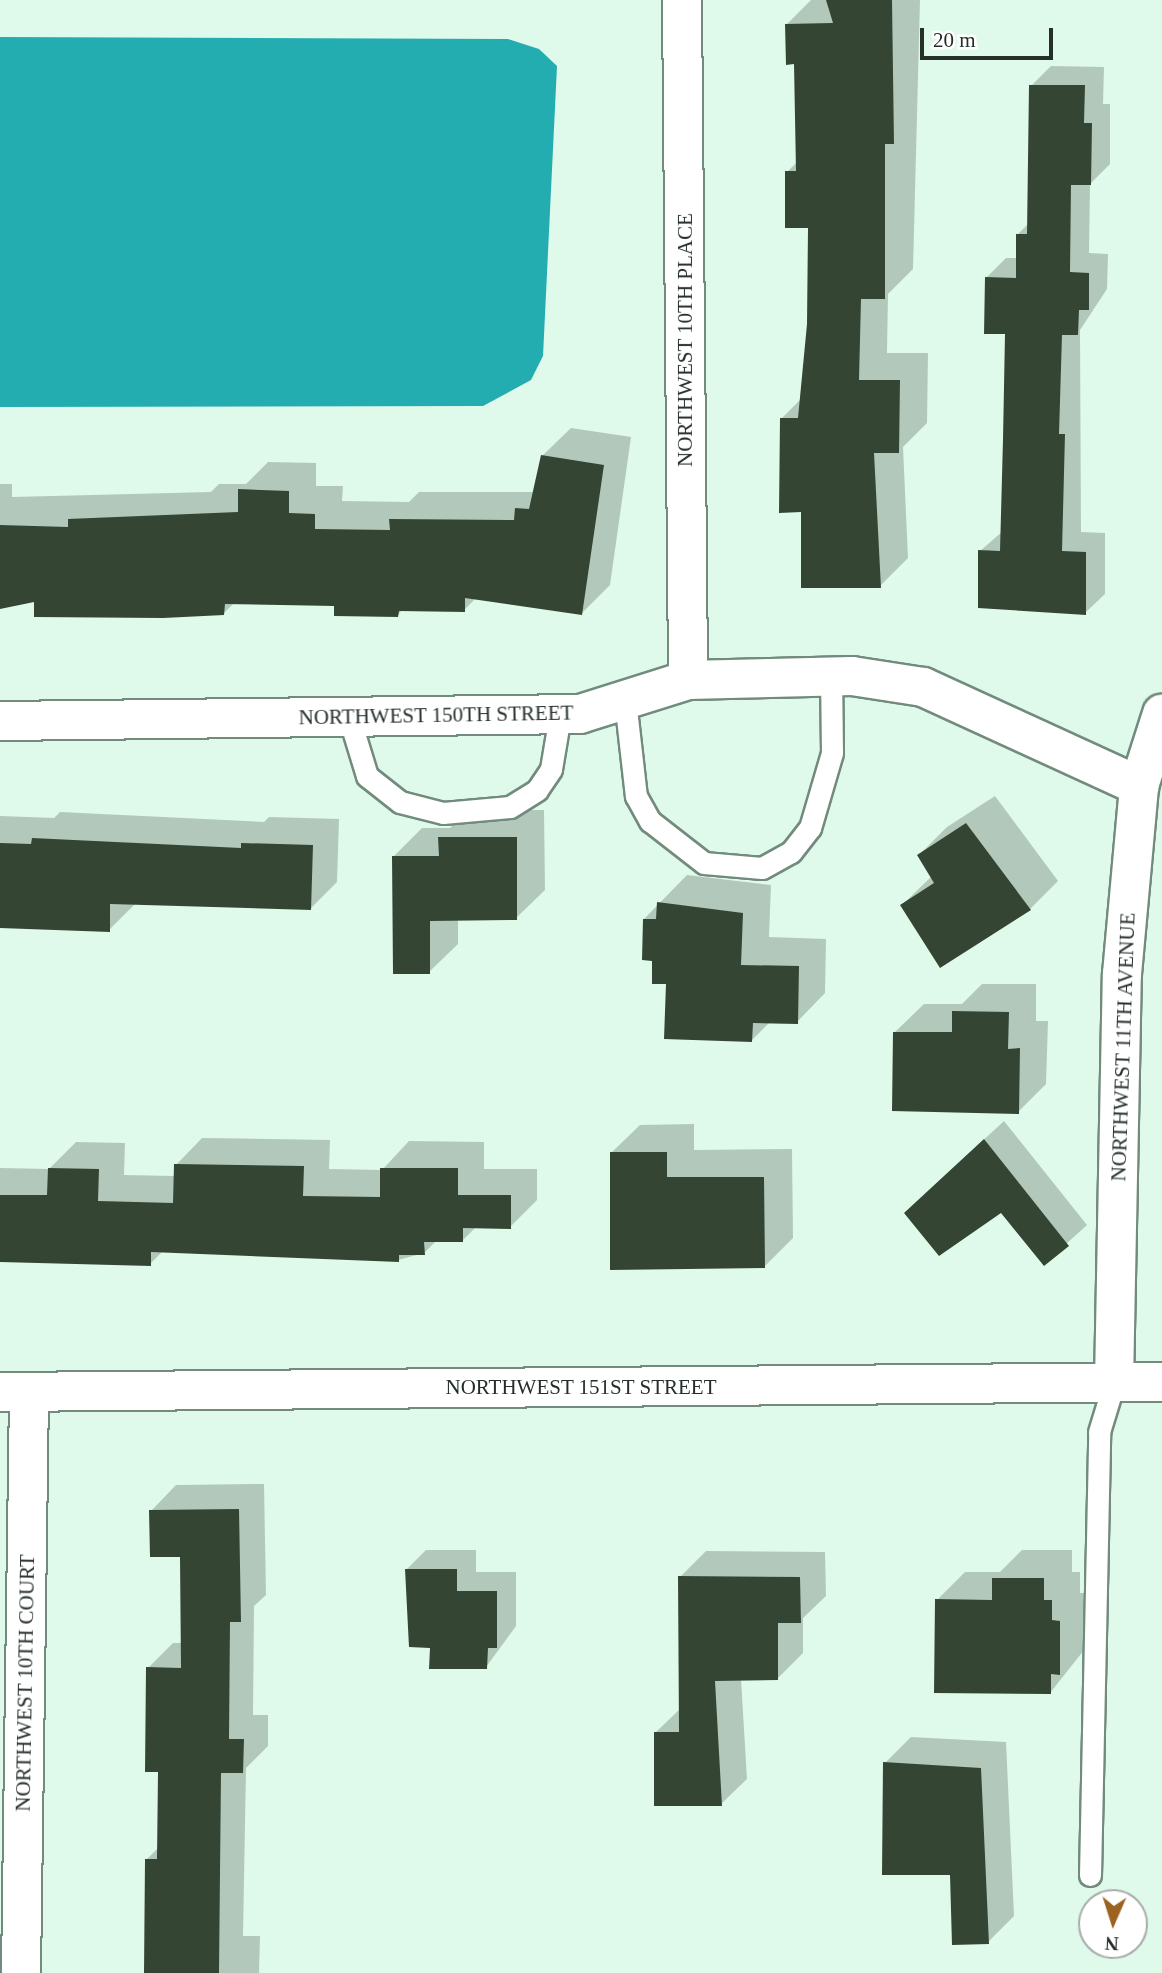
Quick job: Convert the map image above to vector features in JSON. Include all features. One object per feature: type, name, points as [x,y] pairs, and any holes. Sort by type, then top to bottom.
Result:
[{"type":"street","name":"NORTHWEST 10TH PLACE","points":[[682,0],[688,680]]},
{"type":"street","name":"NORTHWEST 150TH STREET","points":[[0,722],[560,715],[625,701],[688,680],[831,676],[923,687],[1139,786]]},
{"type":"street","name":"NORTHWEST 11TH AVENUE","points":[[1114,1383],[1122,974],[1139,786],[1162,714]]},
{"type":"street","name":"NORTHWEST 151ST STREET","points":[[15,1392],[1162,1382]]},
{"type":"street","name":"NORTHWEST 10TH COURT","points":[[15,1392],[21,1973]]},
{"type":"lane","points":[[625,701],[636,796],[650,821],[704,863],[762,868],[791,852],[810,828],[832,753],[831,676]]},
{"type":"lane","points":[[349,717],[367,776],[400,802],[443,813],[510,807],[537,790],[551,768],[560,715]]},
{"type":"lane","points":[[1090,1875],[1099,1432],[1114,1383]]},
{"type":"water","points":[[0,37],[508,39],[539,49],[557,66],[543,356],[531,380],[483,406],[0,407]]},
{"type":"building","points":[[826,0],[892,0],[894,144],[885,144],[885,299],[861,299],[859,380],[900,380],[899,453],[874,453],[881,588],[801,588],[801,512],[779,513],[780,418],[798,418],[807,324],[808,228],[785,228],[785,171],[796,171],[794,64],[786,65],[785,24],[833,23]]},
{"type":"building","points":[[1029,85],[1085,85],[1084,123],[1092,123],[1091,185],[1071,185],[1070,272],[1089,273],[1089,310],[1079,310],[1078,335],[1062,335],[1059,434],[1065,434],[1062,551],[1086,552],[1086,615],[978,608],[978,550],[1000,551],[1003,439],[1005,334],[984,334],[985,277],[1016,278],[1016,234],[1027,234]]},
{"type":"building","points":[[541,455],[604,465],[582,615],[465,598],[465,612],[399,611],[398,617],[334,616],[334,606],[225,604],[224,615],[163,618],[34,617],[34,602],[0,609],[0,525],[68,527],[68,519],[238,512],[238,489],[289,491],[289,513],[315,514],[315,529],[390,530],[389,519],[514,520],[515,508],[529,509]]},
{"type":"building","points":[[966,823],[1031,910],[940,968],[900,905],[934,883],[917,855]]},
{"type":"building","points":[[438,837],[517,837],[517,920],[430,921],[430,974],[393,974],[392,856],[439,856]]},
{"type":"building","points":[[32,838],[241,848],[241,843],[313,845],[311,910],[110,904],[110,932],[0,928],[0,843],[31,844]]},
{"type":"building","points":[[657,902],[743,913],[741,965],[799,966],[798,1024],[753,1023],[752,1042],[664,1039],[666,984],[652,984],[652,961],[642,960],[643,919],[656,919]]},
{"type":"building","points":[[952,1011],[1009,1012],[1008,1049],[1020,1048],[1019,1114],[892,1111],[893,1032],[952,1032]]},
{"type":"building","points":[[984,1139],[1069,1246],[1044,1266],[1001,1213],[939,1256],[904,1213]]},
{"type":"building","points":[[610,1152],[667,1152],[667,1177],[764,1177],[765,1268],[610,1270]]},
{"type":"building","points":[[174,1164],[304,1166],[303,1196],[380,1197],[380,1168],[458,1168],[458,1195],[511,1195],[511,1229],[463,1228],[463,1242],[424,1242],[425,1255],[399,1255],[399,1262],[151,1252],[151,1266],[0,1262],[0,1195],[47,1195],[48,1168],[99,1169],[98,1201],[173,1203]]},
{"type":"building","points":[[239,1509],[241,1622],[230,1622],[229,1739],[244,1739],[243,1773],[221,1773],[219,1973],[144,1973],[145,1859],[157,1859],[158,1772],[145,1772],[146,1667],[181,1668],[180,1557],[150,1557],[149,1510]]},
{"type":"building","points":[[405,1569],[457,1569],[457,1591],[497,1591],[497,1648],[488,1648],[487,1669],[429,1669],[430,1648],[409,1647]]},
{"type":"building","points":[[678,1576],[800,1577],[801,1623],[778,1623],[778,1680],[715,1681],[722,1806],[654,1806],[654,1732],[679,1732]]},
{"type":"building","points":[[992,1578],[1044,1578],[1044,1600],[1052,1600],[1052,1620],[1060,1621],[1060,1675],[1051,1674],[1051,1694],[934,1693],[935,1599],[992,1600]]},
{"type":"building","points":[[883,1762],[981,1768],[989,1944],[952,1945],[950,1875],[882,1875]]}]
